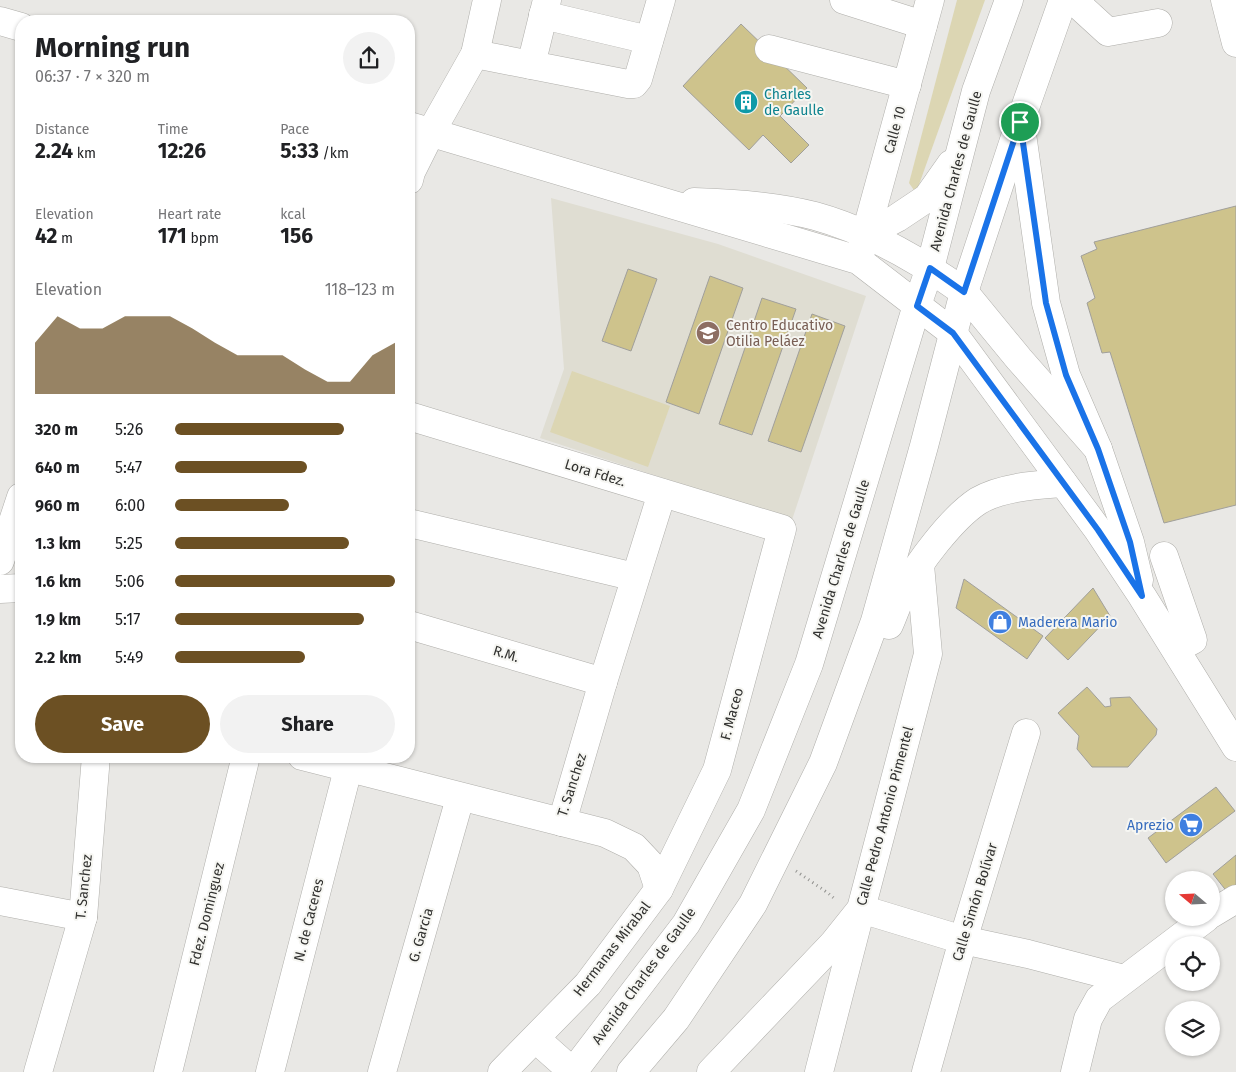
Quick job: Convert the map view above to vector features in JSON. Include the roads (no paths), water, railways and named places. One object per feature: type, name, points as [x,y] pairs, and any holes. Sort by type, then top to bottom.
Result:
[{"type":"street","points":[[415,153],[420,129],[475,54],[487,0]]},
{"type":"street","points":[[475,54],[634,84],[638,78],[661,0]]},
{"type":"street","points":[[844,0],[926,13]]},
{"type":"street","name":"Avenida Charles de Gaulle","points":[[573,1072],[686,924],[751,810],[809,664],[930,268],[976,91],[1009,0]]},
{"type":"street","points":[[631,1072],[676,1019],[753,904],[823,763],[875,621],[924,446],[964,292],[1020,122],[1064,0]]},
{"type":"street","points":[[1072,0],[1108,32],[1158,23]]},
{"type":"street","points":[[1225,0],[1236,43]]},
{"type":"street","points":[[531,65],[545,8],[649,40]]},
{"type":"street","name":"Calle 10","points":[[858,260],[926,13]]},
{"type":"street","points":[[0,21],[15,25]]},
{"type":"street","points":[[769,49],[907,85]]},
{"type":"street","points":[[1020,122],[1046,303],[1066,375],[1098,449],[1130,542],[1144,599]]},
{"type":"street","points":[[420,129],[655,201],[858,260],[953,333],[1098,530],[1176,649],[1236,747]]},
{"type":"street","points":[[866,234],[897,218],[927,198],[961,150]]},
{"type":"street","points":[[655,201],[744,204],[815,216],[866,234],[930,268],[964,292],[1098,449]]},
{"type":"street","name":"Lora Fdez.","points":[[415,418],[782,529]]},
{"type":"street","points":[[823,763],[837,749],[904,590],[920,565],[953,524],[978,501],[1003,491],[1064,483]]},
{"type":"street","name":"T. Sanchez","points":[[327,763],[460,798],[562,822],[662,493]]},
{"type":"street","points":[[0,561],[15,515]]},
{"type":"street","points":[[415,524],[635,577]]},
{"type":"street","name":"F. Maceo","points":[[659,889],[717,770],[782,529]]},
{"type":"street","points":[[1144,599],[1164,556],[1193,640],[1176,649]]},
{"type":"street","name":"Calle Pedro Antonio Pimentel","points":[[711,1072],[833,944],[857,914],[928,654],[920,565]]},
{"type":"street","points":[[0,589],[15,588]]},
{"type":"street","name":"R.M.","points":[[415,627],[603,682]]},
{"type":"street","name":"Calle Simón Bolívar","points":[[926,1072],[963,940],[1026,733]]},
{"type":"street","name":"T. Sanchez","points":[[38,1072],[82,917],[95,763]]},
{"type":"street","name":"Fdez. Dominguez","points":[[168,1072],[244,763]]},
{"type":"street","name":"N. de Caceres","points":[[270,1072],[348,769]]},
{"type":"street","name":"G. Garcia","points":[[382,1072],[460,798]]},
{"type":"street","points":[[562,822],[605,833],[634,847],[651,865],[659,889]]},
{"type":"street","name":"Hermanas Mirabal","points":[[502,1072],[552,1035],[659,889]]},
{"type":"street","points":[[1220,909],[1236,899]]},
{"type":"street","points":[[0,901],[82,917]]},
{"type":"street","points":[[819,1072],[857,914],[1124,978]]},
{"type":"street","points":[[1075,1072],[1088,1019],[1099,999],[1124,978],[1195,926]]},
{"type":"street","points":[[552,1035],[573,1072]]},
{"type":"place","name":"Charles de Gaulle","points":[[746,102]]},
{"type":"place","name":"Centro Educativo Otilia Peláez","points":[[708,333]]},
{"type":"place","name":"Maderera Mario","points":[[1000,622]]},
{"type":"place","name":"Aprezio","points":[[1191,825]]}]
